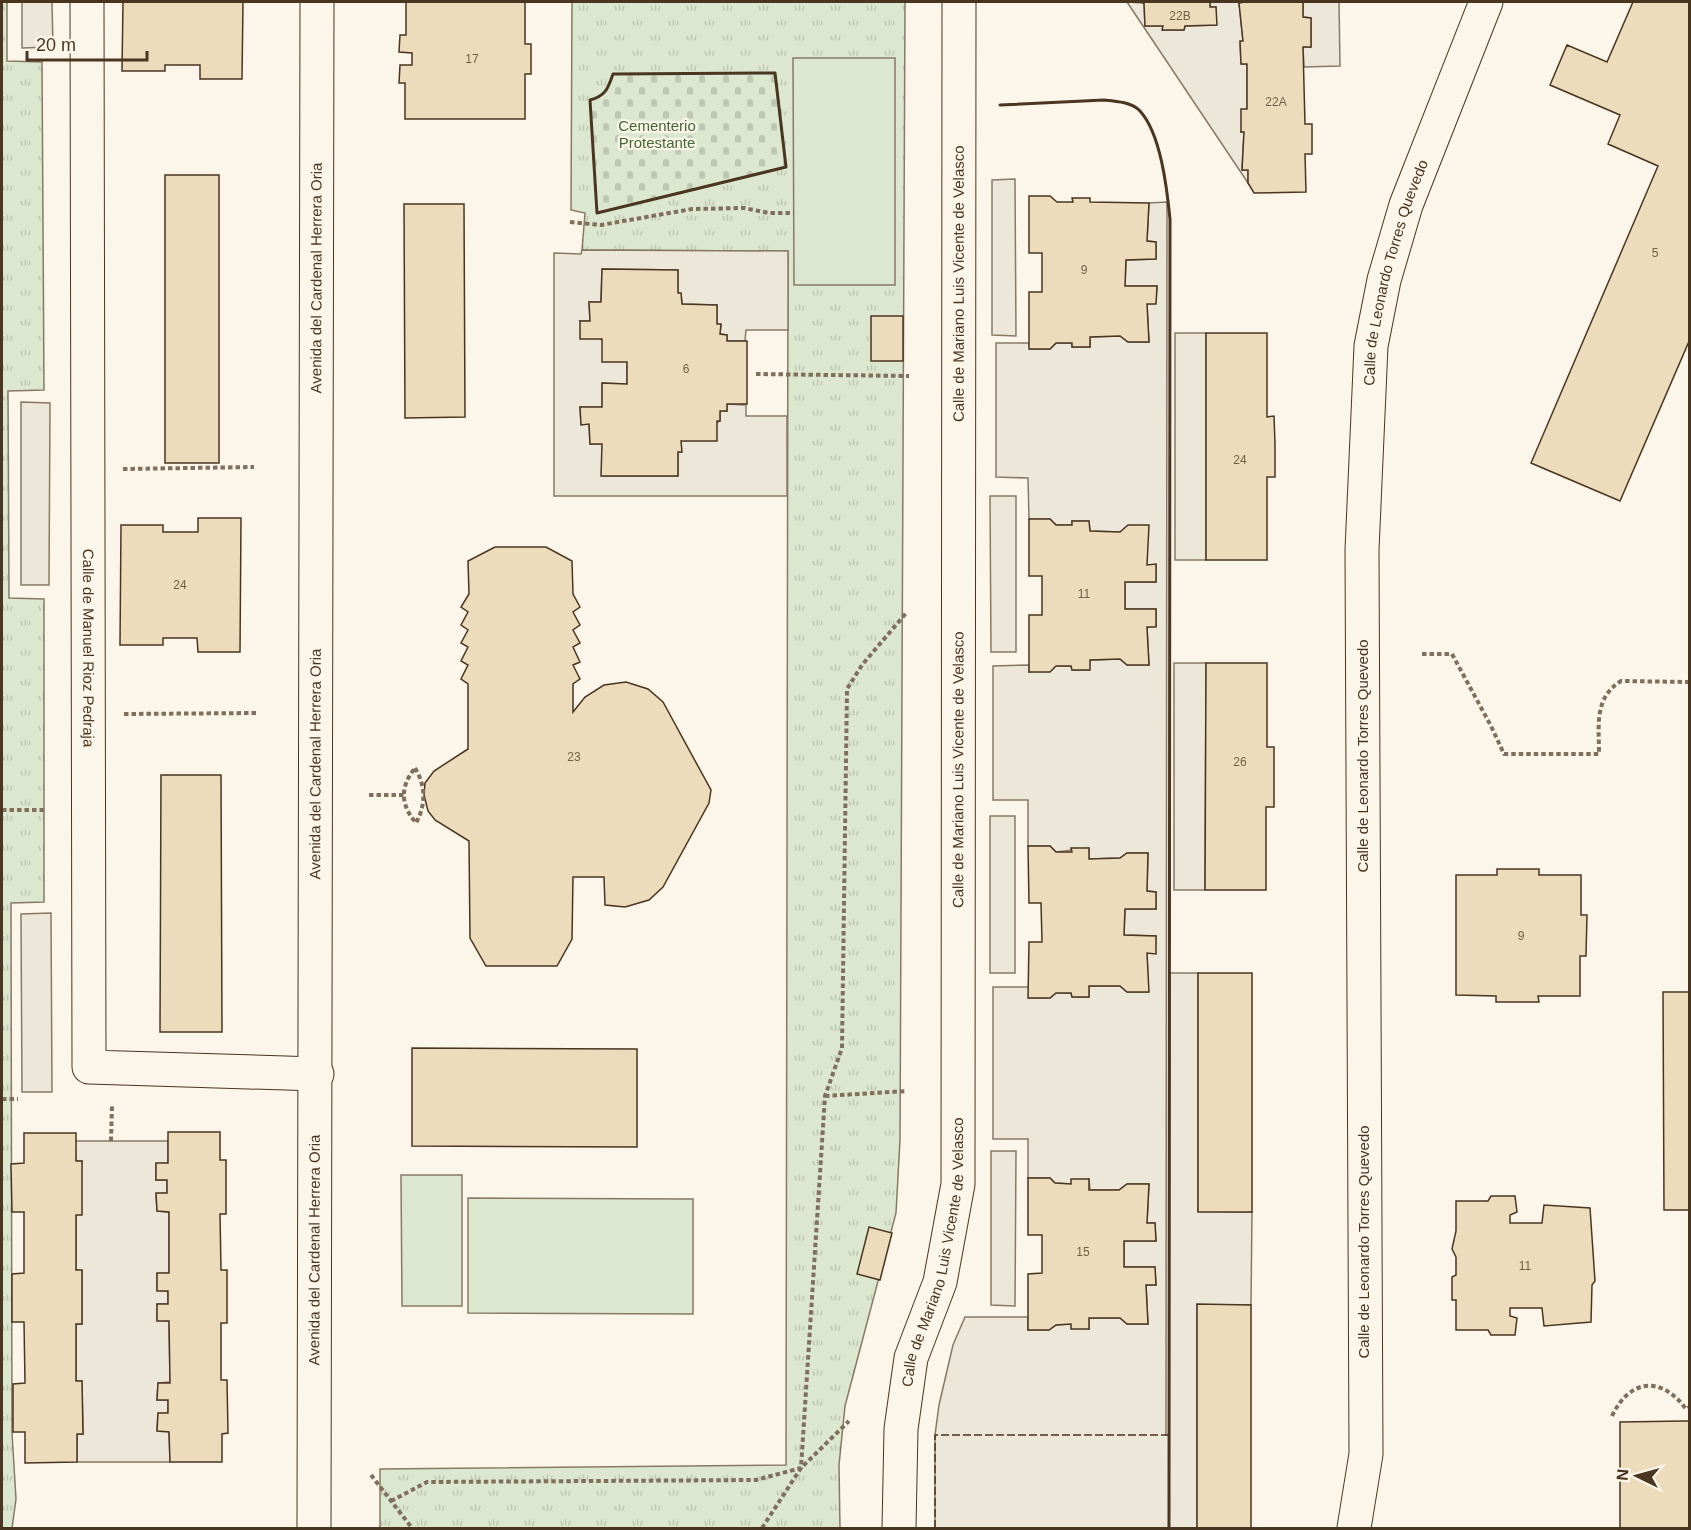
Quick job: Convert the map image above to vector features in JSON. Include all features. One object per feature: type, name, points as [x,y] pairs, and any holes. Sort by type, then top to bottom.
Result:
[{"type":"street","name":"Calle de Manuel Rioz Pedraja","points":[[87,2],[89,1067],[316,1074]]},
{"type":"street","name":"Avenida del Cardenal Herrera Oria","points":[[314,1528],[317,2]]},
{"type":"street","name":"Calle de Mariano Luis Vicente de Velasco","points":[[899,1528],[901,1429],[911,1358],[939,1282],[958,1184],[959,2]]},
{"type":"street","name":"Calle de Leonardo Torres Quevedo","points":[[1354,1528],[1366,1454],[1362,550],[1371,346],[1384,280],[1406,205],[1486,2]]},
{"type":"path","points":[[570,222],[601,225],[692,209],[744,208],[769,213],[794,213]]},
{"type":"path","points":[[756,374],[909,376]]},
{"type":"path","points":[[120,468],[254,466]]},
{"type":"path","points":[[801,1468],[825,1096],[842,1048],[848,689],[862,665],[907,612]]},
{"type":"path","points":[[1422,654],[1452,654],[1504,754],[1599,754],[1600,705],[1612,687],[1621,681],[1689,682]]},
{"type":"path","points":[[120,714],[255,713]]},
{"type":"path","points":[[415,768],[422,779],[424,795],[422,811],[416,823],[406,811],[404,795],[406,780],[415,768]]},
{"type":"path","points":[[369,795],[404,795]]},
{"type":"path","points":[[2,810],[44,810]]},
{"type":"path","points":[[825,1096],[907,1091]]},
{"type":"path","points":[[2,1099],[18,1099]]},
{"type":"path","points":[[111,1141],[112,1100]]},
{"type":"path","points":[[1612,1416],[1619,1402],[1631,1391],[1649,1386],[1665,1388],[1677,1396],[1686,1409],[1689,1407]]},
{"type":"path","points":[[762,1528],[801,1468],[849,1420]]},
{"type":"path","points":[[391,1501],[427,1482],[756,1480],[801,1468]]},
{"type":"path","points":[[371,1475],[412,1528]]},
{"type":"green space","points":[[2,2],[7,2],[7,61],[42,62],[44,390],[8,391],[9,598],[44,599],[44,902],[11,903],[12,1433],[16,1499],[12,1528],[2,1528]]},
{"type":"green space","points":[[572,2],[905,2],[900,1140],[896,1213],[845,1406],[839,1465],[840,1528],[380,1528],[380,1469],[786,1465],[788,251],[582,250],[585,213],[571,210]]},
{"type":"green space","points":[[793,58],[895,58],[895,285],[794,285]]},
{"type":"green space","name":"Cementerio Protestante","points":[[775,73],[786,167],[597,213],[590,100],[606,91],[613,74]]},
{"type":"green space","points":[[401,1175],[462,1175],[462,1306],[402,1306]]},
{"type":"green space","points":[[468,1198],[693,1199],[693,1314],[468,1313]]},
{"type":"shaded area","points":[[22,2],[52,2],[53,47],[22,48]]},
{"type":"shaded area","points":[[1127,2],[1144,3],[1145,26],[1163,26],[1163,30],[1184,30],[1185,26],[1216,25],[1216,7],[1210,7],[1210,2],[1245,2],[1239,3],[1243,41],[1240,42],[1241,64],[1247,64],[1247,109],[1241,132],[1244,132],[1242,170],[1248,170],[1248,183]]},
{"type":"shaded area","points":[[1303,2],[1339,2],[1340,66],[1304,67],[1303,47],[1311,47],[1311,18],[1303,17]]},
{"type":"shaded area","points":[[1015,179],[1016,336],[992,335],[992,180]]},
{"type":"shaded area","points":[[1167,202],[1166,1435],[1169,1435],[1170,973],[1198,973],[1198,1211],[1252,1212],[1251,1305],[1197,1305],[1197,1528],[935,1528],[935,1435],[939,1405],[953,1345],[965,1317],[1028,1317],[1028,1330],[1049,1330],[1056,1325],[1071,1324],[1089,1329],[1089,1318],[1120,1318],[1127,1324],[1148,1324],[1146,1285],[1156,1285],[1155,1267],[1124,1267],[1124,1241],[1156,1241],[1155,1223],[1147,1223],[1149,1184],[1127,1184],[1119,1190],[1090,1190],[1089,1179],[1071,1184],[1055,1183],[1050,1178],[1028,1178],[1028,1139],[993,1139],[993,987],[1029,987],[1029,998],[1050,998],[1056,993],[1071,993],[1072,997],[1089,997],[1089,986],[1120,986],[1127,992],[1148,992],[1147,953],[1155,953],[1156,936],[1124,935],[1125,909],[1156,909],[1156,892],[1147,891],[1148,853],[1127,853],[1120,858],[1089,859],[1089,848],[1056,852],[1050,846],[1028,846],[1028,800],[993,800],[993,666],[1029,665],[1029,672],[1056,666],[1071,666],[1072,670],[1089,670],[1090,660],[1120,659],[1127,665],[1149,665],[1147,627],[1156,626],[1156,609],[1125,609],[1125,582],[1156,582],[1156,565],[1147,565],[1120,532],[1090,531],[1089,521],[1072,521],[1072,525],[1056,525],[1050,519],[1029,519],[1028,478],[996,477],[996,343],[1029,343],[1030,349],[1050,349],[1056,343],[1072,343],[1072,347],[1090,347],[1090,337],[1120,336],[1128,342],[1149,342],[1147,304],[1156,303],[1157,286],[1125,286],[1126,260],[1156,259],[1156,242],[1147,241],[1149,203]]},
{"type":"shaded area","points":[[582,250],[788,251],[788,330],[746,330],[745,341],[727,341],[727,335],[720,334],[721,325],[717,324],[717,305],[682,304],[681,294],[678,293],[678,270],[602,269],[601,302],[589,302],[590,321],[580,321],[627,362],[627,384],[602,383],[602,407],[580,407],[581,424],[589,424],[590,444],[602,444],[602,476],[678,476],[678,452],[681,452],[681,441],[720,421],[720,411],[727,411],[727,404],[746,405],[746,416],[787,416],[787,496],[554,496],[554,253],[581,254]]},
{"type":"shaded area","points":[[1175,333],[1206,333],[1206,560],[1175,560]]},
{"type":"shaded area","points":[[21,402],[50,403],[49,585],[21,585]]},
{"type":"shaded area","points":[[990,496],[1016,496],[1016,652],[991,652]]},
{"type":"shaded area","points":[[1174,663],[1206,663],[1205,890],[1174,890]]},
{"type":"shaded area","points":[[990,816],[1015,816],[1015,973],[990,973]]},
{"type":"shaded area","points":[[51,913],[52,1092],[22,1092],[21,914]]},
{"type":"shaded area","points":[[75,1141],[168,1141],[168,1163],[156,1164],[156,1180],[167,1180],[167,1193],[156,1194],[157,1211],[169,1212],[169,1273],[157,1274],[157,1290],[168,1291],[168,1304],[157,1304],[157,1320],[169,1321],[170,1382],[158,1383],[157,1400],[168,1400],[168,1413],[158,1414],[157,1430],[169,1431],[170,1462],[77,1462],[77,1434],[83,1434],[82,1381],[76,1381],[76,1324],[82,1324],[82,1271],[76,1270],[76,1215],[82,1161],[76,1161]]},
{"type":"shaded area","points":[[991,1151],[1016,1151],[1015,1306],[991,1305]]},
{"type":"building","points":[[123,2],[243,2],[242,79],[200,79],[200,65],[165,65],[165,71],[122,71]]},
{"type":"building","points":[[406,2],[525,2],[525,44],[531,44],[531,74],[525,74],[525,119],[405,119],[405,83],[399,83],[400,65],[412,65],[412,53],[399,52],[400,35],[406,35]]},
{"type":"building","points":[[1140,2],[1210,2],[1210,7],[1216,7],[1217,25],[1185,26],[1184,30],[1162,30],[1163,26],[1145,26],[1144,3]]},
{"type":"building","points":[[1303,2],[1303,17],[1311,18],[1311,47],[1303,47],[1305,124],[1312,124],[1312,154],[1305,154],[1306,192],[1254,193],[1248,183],[1248,170],[1242,170],[1244,132],[1241,132],[1241,109],[1247,109],[1247,64],[1241,64],[1240,41],[1243,41],[1239,3]]},
{"type":"building","points":[[1633,2],[1690,2],[1690,339],[1620,501],[1531,463],[1658,166],[1608,144],[1620,115],[1550,85],[1567,45],[1607,62]]},
{"type":"building","points":[[165,175],[219,175],[219,463],[165,463]]},
{"type":"building","points":[[1029,196],[1050,196],[1057,202],[1073,202],[1072,198],[1090,198],[1090,202],[1149,203],[1147,241],[1156,242],[1156,259],[1126,260],[1125,286],[1157,286],[1156,304],[1147,304],[1149,342],[1128,342],[1120,336],[1090,337],[1090,347],[1072,347],[1072,343],[1056,343],[1050,349],[1029,349],[1029,292],[1042,292],[1042,253],[1029,253]]},
{"type":"building","points":[[404,204],[464,204],[465,417],[405,418]]},
{"type":"building","points":[[602,269],[678,270],[678,293],[681,293],[682,304],[717,305],[717,324],[721,324],[720,334],[727,335],[727,341],[747,341],[747,404],[727,404],[727,411],[720,411],[720,421],[717,421],[717,441],[681,441],[682,452],[678,452],[678,476],[601,476],[602,444],[590,444],[589,424],[581,425],[580,407],[602,407],[602,383],[627,384],[627,362],[602,362],[602,339],[580,339],[580,321],[590,321],[589,302],[601,302]]},
{"type":"building","points":[[871,316],[903,316],[903,361],[871,361]]},
{"type":"building","points":[[1206,333],[1267,333],[1267,417],[1274,416],[1275,477],[1267,477],[1267,560],[1206,560]]},
{"type":"building","points":[[198,518],[241,518],[240,652],[198,652],[197,638],[163,638],[163,645],[120,645],[121,525],[163,525],[163,532],[198,532]]},
{"type":"building","points":[[1029,519],[1050,519],[1056,525],[1072,525],[1072,521],[1089,521],[1090,531],[1120,532],[1128,525],[1149,525],[1147,565],[1156,564],[1156,582],[1125,582],[1125,609],[1156,609],[1156,627],[1147,627],[1149,665],[1127,665],[1120,659],[1090,660],[1090,670],[1072,670],[1071,666],[1056,666],[1050,672],[1029,672],[1029,615],[1042,615],[1042,576],[1029,576]]},
{"type":"building","points":[[495,547],[546,547],[572,561],[573,594],[580,607],[573,612],[580,625],[573,630],[580,643],[573,647],[580,662],[573,665],[580,679],[573,684],[573,712],[585,697],[604,685],[626,682],[648,689],[663,702],[711,790],[709,803],[663,887],[649,900],[625,907],[605,905],[604,877],[573,877],[572,939],[557,966],[486,966],[470,938],[469,841],[435,820],[428,811],[424,795],[425,783],[434,771],[468,749],[468,684],[461,679],[468,665],[461,661],[468,647],[461,643],[468,630],[461,625],[468,612],[461,607],[469,594],[468,561]]},
{"type":"building","points":[[1206,663],[1267,663],[1267,747],[1274,747],[1274,807],[1266,807],[1266,890],[1205,890]]},
{"type":"building","points":[[161,775],[221,775],[222,1032],[160,1032]]},
{"type":"building","points":[[1028,846],[1050,846],[1056,852],[1072,852],[1071,848],[1089,848],[1089,859],[1120,858],[1127,853],[1148,853],[1147,891],[1156,892],[1156,909],[1125,909],[1124,935],[1156,936],[1156,954],[1147,953],[1149,992],[1127,992],[1120,986],[1089,986],[1089,997],[1072,997],[1071,993],[1056,993],[1050,998],[1028,998],[1029,942],[1042,942],[1041,903],[1029,903]]},
{"type":"building","points":[[1497,869],[1539,869],[1539,875],[1581,875],[1581,915],[1587,915],[1586,956],[1580,956],[1580,996],[1538,996],[1539,1002],[1496,1002],[1496,996],[1456,995],[1456,875],[1497,875]]},
{"type":"building","points":[[1198,973],[1252,973],[1252,1212],[1198,1212]]},
{"type":"building","points":[[1663,992],[1690,992],[1690,1210],[1664,1210]]},
{"type":"building","points":[[412,1048],[637,1049],[637,1147],[412,1146]]},
{"type":"building","points":[[168,1132],[220,1132],[220,1160],[226,1160],[226,1214],[220,1214],[221,1270],[227,1270],[227,1323],[221,1323],[221,1380],[227,1380],[228,1433],[222,1434],[222,1462],[170,1462],[169,1432],[157,1431],[158,1413],[168,1413],[168,1400],[157,1400],[158,1383],[170,1383],[169,1321],[157,1321],[157,1304],[168,1304],[168,1291],[157,1291],[157,1273],[169,1273],[169,1212],[157,1211],[156,1193],[167,1193],[167,1180],[156,1180],[156,1163],[168,1163]]},
{"type":"building","points":[[24,1133],[76,1133],[76,1161],[82,1161],[82,1215],[76,1215],[76,1270],[82,1270],[82,1324],[76,1324],[76,1381],[82,1381],[83,1434],[77,1434],[77,1462],[25,1463],[25,1432],[13,1432],[13,1384],[25,1383],[24,1322],[12,1322],[12,1274],[24,1273],[24,1212],[12,1212],[11,1164],[24,1163]]},
{"type":"building","points":[[1028,1178],[1050,1178],[1055,1183],[1071,1184],[1071,1179],[1089,1179],[1089,1190],[1119,1190],[1127,1184],[1149,1184],[1147,1223],[1155,1223],[1156,1241],[1124,1241],[1124,1267],[1155,1267],[1156,1285],[1146,1285],[1148,1324],[1127,1324],[1120,1318],[1089,1318],[1089,1329],[1071,1329],[1071,1324],[1056,1325],[1049,1330],[1028,1330],[1028,1274],[1042,1273],[1042,1235],[1028,1235]]},
{"type":"building","points":[[1491,1196],[1515,1196],[1517,1212],[1510,1215],[1510,1223],[1542,1223],[1544,1205],[1590,1208],[1595,1281],[1592,1285],[1591,1322],[1544,1326],[1542,1308],[1510,1308],[1510,1316],[1517,1318],[1515,1335],[1491,1335],[1488,1330],[1456,1330],[1456,1300],[1452,1300],[1452,1277],[1456,1275],[1456,1257],[1452,1249],[1456,1231],[1456,1201],[1488,1201]]},
{"type":"building","points":[[869,1227],[892,1233],[880,1280],[857,1274]]},
{"type":"building","points":[[1197,1304],[1251,1305],[1251,1528],[1197,1528]]},
{"type":"building","points":[[1690,1421],[1690,1528],[1620,1528],[1620,1422]]},
{"type":"fence","points":[[935,1528],[935,1435],[1169,1435]]},
{"type":"wall","points":[[775,73],[786,167],[597,213],[590,100],[606,91],[613,74],[775,73]]},
{"type":"wall","points":[[1000,105],[1104,100],[1137,108],[1147,121],[1158,147],[1169,207],[1169,1528]]}]
